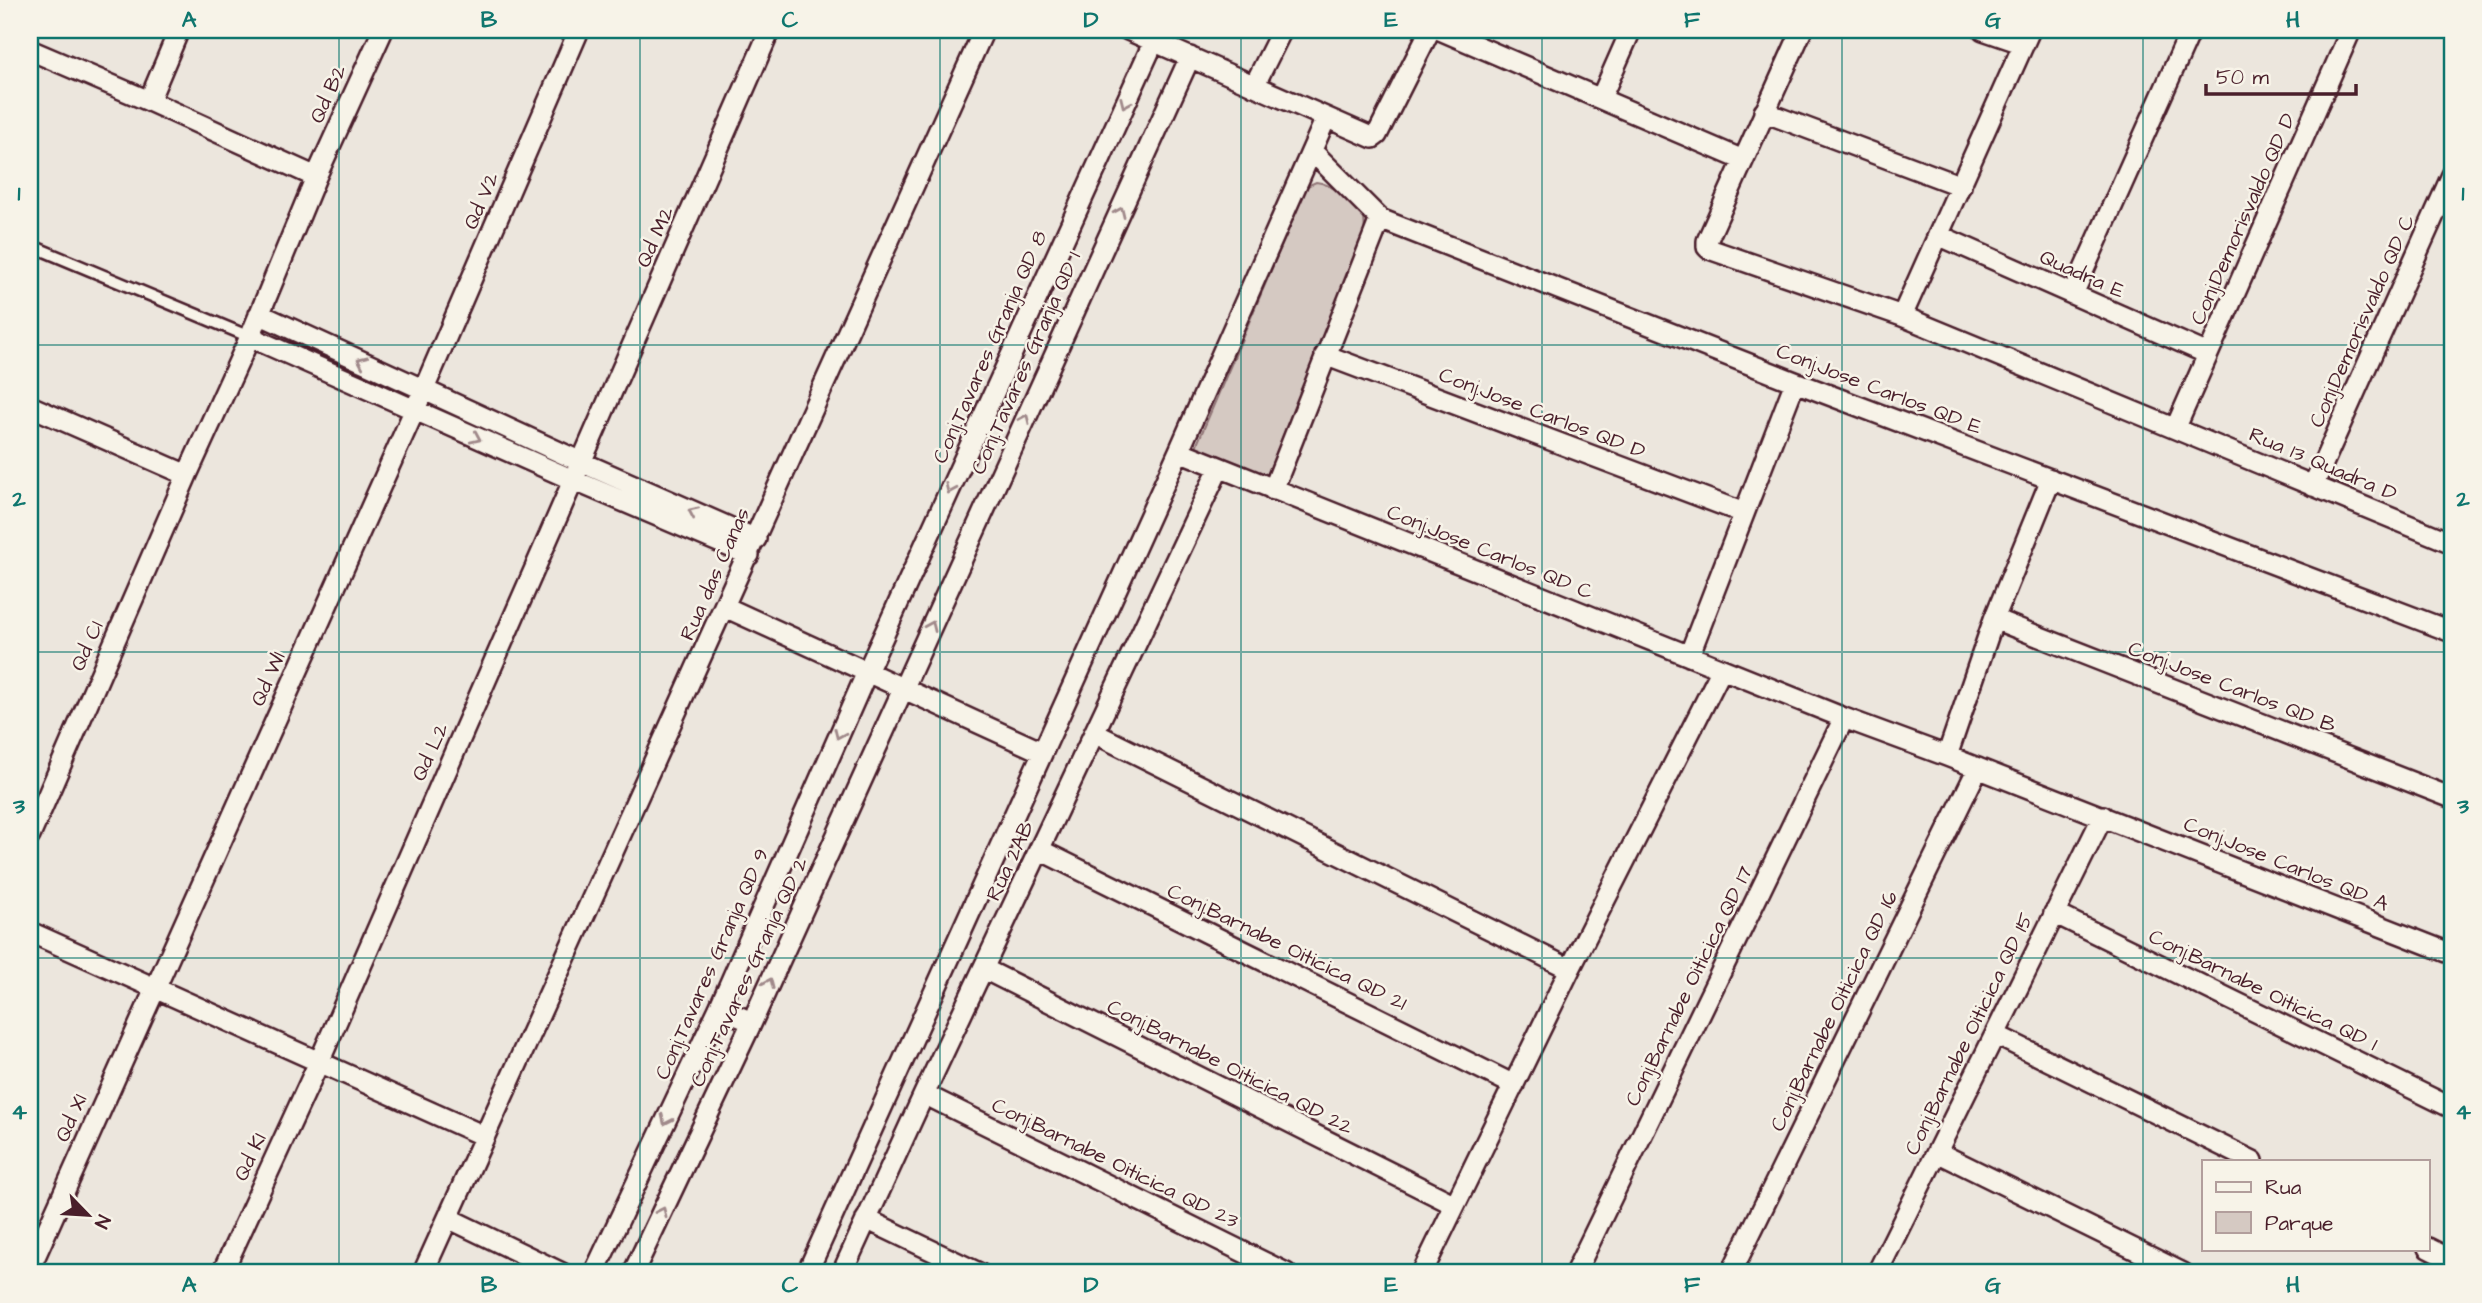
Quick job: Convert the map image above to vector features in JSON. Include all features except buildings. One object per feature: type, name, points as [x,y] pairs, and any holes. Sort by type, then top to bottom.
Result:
[{"type":"street","points":[[149,101],[179,30]]},
{"type":"street","name":"Qd B2","points":[[250,337],[316,177],[383,30]]},
{"type":"street","name":"Qd V2","points":[[425,389],[579,30]]},
{"type":"street","name":"Qd M2","points":[[577,471],[770,30]]},
{"type":"street","name":"Rua das Canas","points":[[448,1218],[984,30]]},
{"type":"street","points":[[1130,30],[1373,138],[1377,135],[1430,30]]},
{"type":"street","points":[[1254,86],[1282,30]]},
{"type":"street","points":[[1440,30],[1465,35],[1743,160],[1802,30]]},
{"type":"street","points":[[1601,98],[1630,30]]},
{"type":"street","points":[[1902,316],[2027,37],[1983,30]]},
{"type":"street","points":[[2073,294],[2191,30]]},
{"type":"street","name":"Conj.Demorisvaldo QD D","points":[[2176,427],[2351,30]]},
{"type":"street","name":"Conj.Tavares Granja QD 8","points":[[867,671],[1154,41]]},
{"type":"street","points":[[30,50],[316,177]]},
{"type":"street","name":"Conj.Tavares Granja QD 1","points":[[903,688],[1190,57]]},
{"type":"street","points":[[1764,112],[1961,187]]},
{"type":"street","points":[[807,1273],[1179,451],[1326,118]]},
{"type":"street","name":"Conj.Jose Carlos QD E","points":[[1312,150],[1381,219],[1796,382],[2452,632]]},
{"type":"street","name":"Rua 13 Quadra D","points":[[1743,160],[1707,241],[1707,247],[1902,316],[2452,543]]},
{"type":"street","name":"Conj.Demorisvaldo QD C","points":[[2313,486],[2452,175]]},
{"type":"street","points":[[1273,490],[1381,219]]},
{"type":"street","name":"Quadra E","points":[[1938,235],[2208,354]]},
{"type":"street","points":[[259,314],[425,389],[577,471]]},
{"type":"street","points":[[250,337],[414,410],[577,471],[752,547]]},
{"type":"street","name":"Qd C1","points":[[30,836],[250,337]]},
{"type":"street","name":"Conj.Jose Carlos QD D","points":[[1325,355],[1744,513]]},
{"type":"street","points":[[1689,656],[1796,382]]},
{"type":"street","name":"Qd W1","points":[[155,987],[425,389]]},
{"type":"street","points":[[30,406],[187,475]]},
{"type":"street","name":"Conj.Jose Carlos QD C","points":[[1179,451],[1844,718],[1947,755]]},
{"type":"street","name":"Rua 2AB","points":[[842,1273],[1219,468]]},
{"type":"street","name":"Qd L2","points":[[320,1060],[577,471]]},
{"type":"street","points":[[1947,755],[1994,620],[2051,479]]},
{"type":"street","points":[[725,607],[1042,752]]},
{"type":"street","name":"Conj.Jose Carlos QD B","points":[[1994,620],[2452,798]]},
{"type":"street","points":[[1422,1273],[1570,969],[1722,669]]},
{"type":"street","name":"Conj.Tavares Granja QD 9","points":[[594,1273],[719,1008],[867,671]]},
{"type":"street","name":"Conj.Tavares Granja QD 2","points":[[633,1273],[752,1022],[903,688]]},
{"type":"street","name":"Conj.Barnabe Oiticica QD 17","points":[[1575,1273],[1844,718]]},
{"type":"street","points":[[1094,733],[1570,969]]},
{"type":"street","name":"Conj.Jose Carlos QD A","points":[[1947,755],[2452,954]]},
{"type":"street","name":"Conj.Barnabe Oiticica QD 16","points":[[1731,1273],[1978,768]]},
{"type":"street","name":"Conj.Barnabe Oiticica QD 15","points":[[1878,1273],[2103,816]]},
{"type":"street","name":"Conj.Barnabe Oiticica QD 21","points":[[1040,850],[1514,1085]]},
{"type":"street","name":"Conj.Barnabe Oiticica QD 1","points":[[2054,913],[2452,1108]]},
{"type":"street","points":[[30,932],[320,1060],[484,1136]]},
{"type":"street","name":"Conj.Barnabe Oiticica QD 22","points":[[984,970],[1455,1205]]},
{"type":"street","name":"Qd X1","points":[[30,1268],[155,987]]},
{"type":"street","points":[[719,1008],[752,1022]]},
{"type":"street","points":[[1996,1035],[2251,1160]]},
{"type":"street","name":"Qd K1","points":[[222,1273],[320,1060]]},
{"type":"street","name":"Conj.Barnabe Oiticica QD 23","points":[[924,1094],[1286,1273]]},
{"type":"street","points":[[1937,1152],[2182,1273]]},
{"type":"street","points":[[423,1273],[448,1218],[562,1273]]},
{"type":"street","points":[[866,1219],[979,1273]]},
{"type":"street","points":[[2430,1249],[2452,1260]]},
{"type":"lane","points":[[30,245],[250,337]]},
{"type":"green space","points":[[1316,182],[1335,189],[1355,204],[1363,215],[1364,233],[1266,478],[1195,449],[1307,186]]}]
